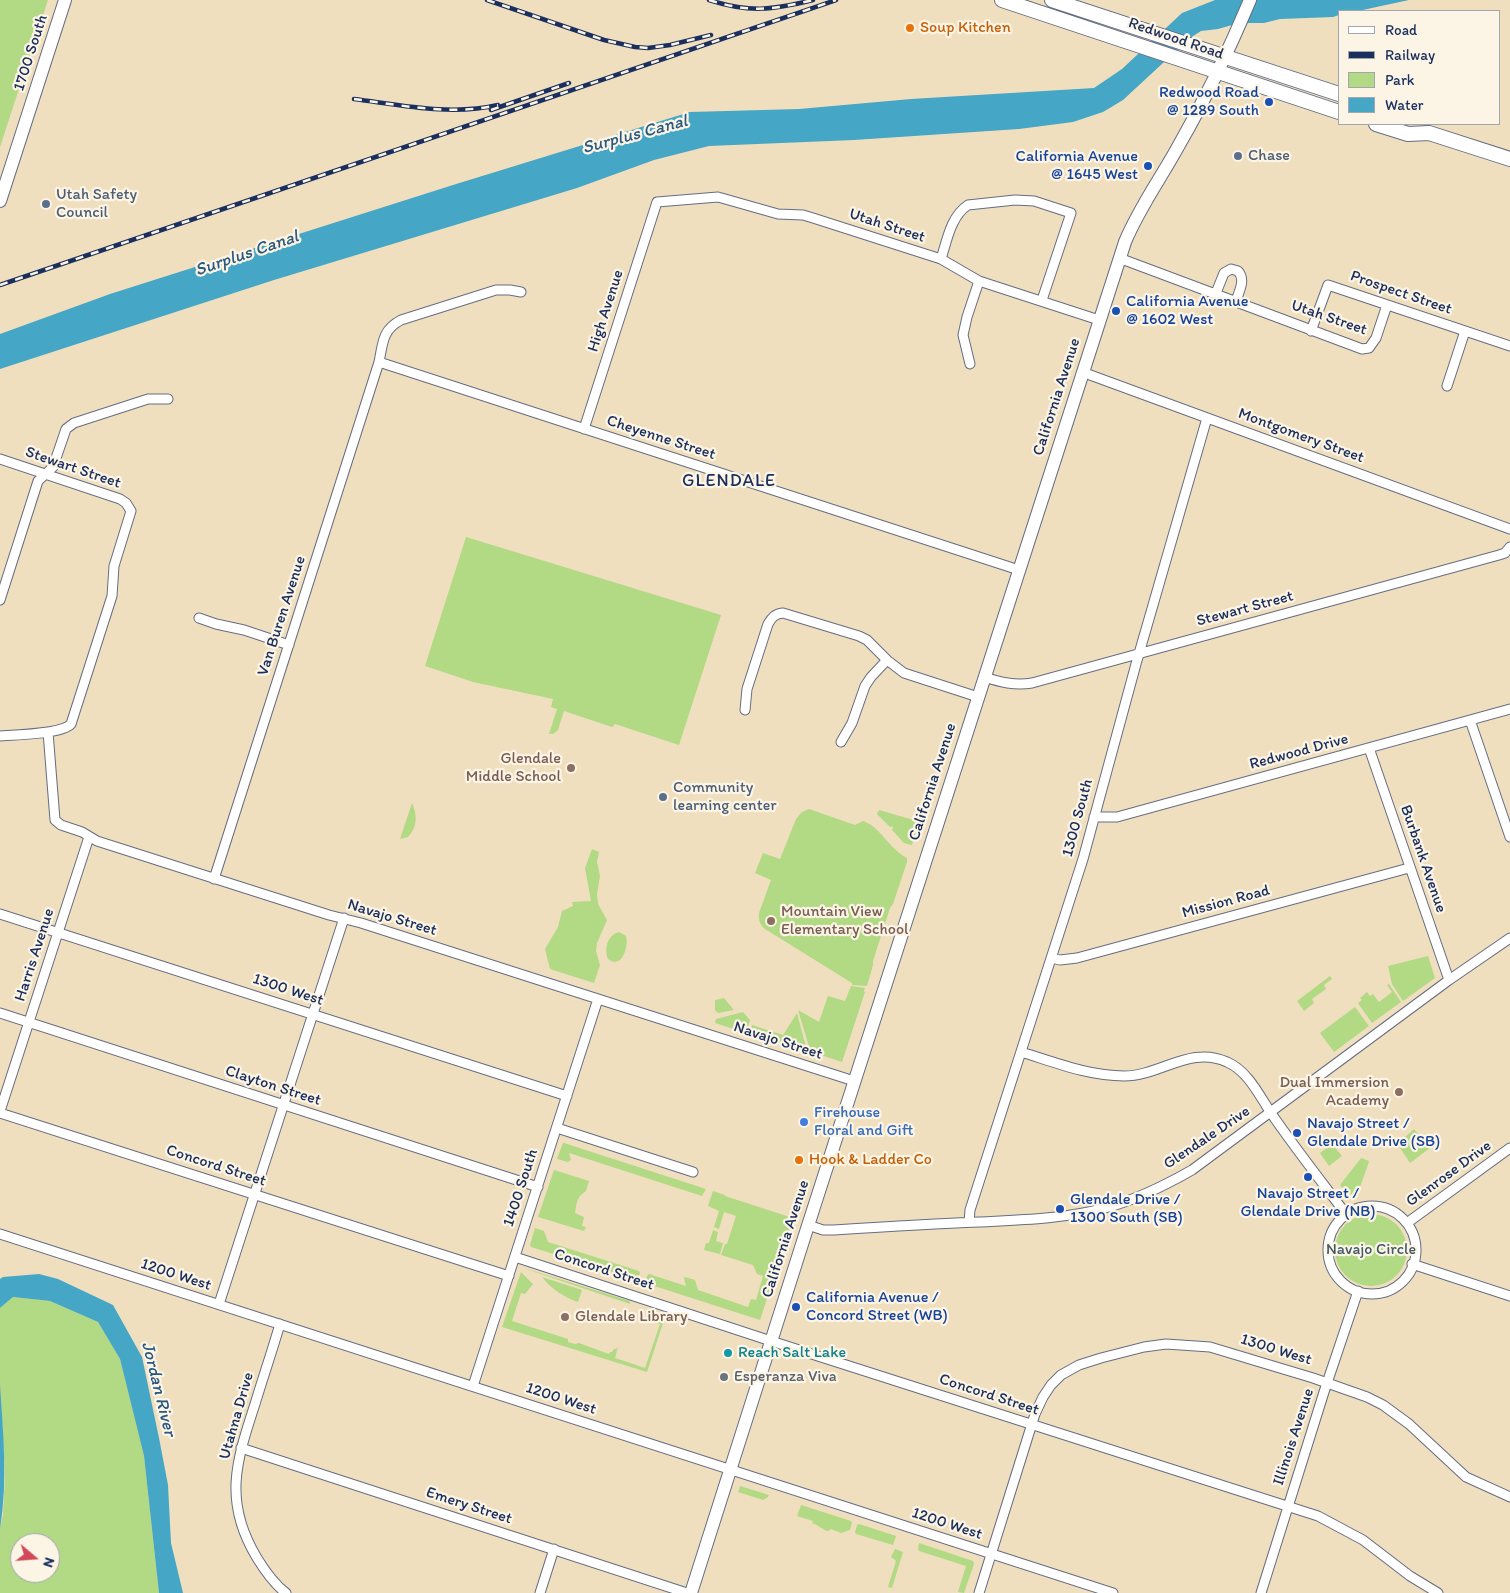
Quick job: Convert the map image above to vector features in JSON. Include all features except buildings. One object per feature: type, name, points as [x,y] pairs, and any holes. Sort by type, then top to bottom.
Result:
[{"type":"main road","name":"1700 South","points":[[0,201],[65,0]]},
{"type":"main road","name":"Redwood Road","points":[[1002,0],[1179,57],[1218,72],[1338,112]]},
{"type":"main road","name":"Redwood Road","points":[[1052,0],[1338,94]]},
{"type":"main road","name":"California Avenue","points":[[689,1593],[1119,258],[1136,218],[1182,141],[1218,72],[1250,0]]},
{"type":"main road","points":[[1379,125],[1408,134],[1424,128],[1510,159]]},
{"type":"street","name":"Utah Street","points":[[657,202],[718,196],[778,214],[803,215],[941,259],[979,280],[1099,320]]},
{"type":"street","points":[[941,259],[956,216],[968,205],[1015,200],[1034,201],[1071,213],[1042,300]]},
{"type":"street","name":"High Avenue","points":[[584,429],[657,202]]},
{"type":"street","name":"Utah Street","points":[[1119,258],[1358,348],[1369,348],[1376,338],[1387,305]]},
{"type":"street","points":[[1216,293],[1224,273],[1231,269],[1238,271],[1242,281],[1236,301]]},
{"type":"street","points":[[970,364],[963,335],[979,280]]},
{"type":"street","name":"Prospect Street","points":[[1311,331],[1328,285],[1510,346]]},
{"type":"street","name":"Van Buren Avenue","points":[[214,878],[379,362],[386,333],[391,325],[401,320],[496,290],[521,292]]},
{"type":"street","points":[[1447,386],[1465,331]]},
{"type":"street","name":"Cheyenne Street","points":[[379,362],[1018,570]]},
{"type":"street","name":"Montgomery Street","points":[[1082,372],[1510,529]]},
{"type":"street","points":[[0,600],[38,481],[53,467],[64,433],[70,425],[148,399],[168,398]]},
{"type":"street","name":"1300 South","points":[[969,1222],[970,1210],[1083,859],[1139,653],[1207,418]]},
{"type":"street","name":"Stewart Street","points":[[0,459],[120,499],[126,503],[131,511],[114,566],[112,596],[72,721],[67,728],[48,732]]},
{"type":"street","name":"Stewart Street","points":[[984,677],[1006,683],[1028,684],[1499,555],[1505,553],[1510,547]]},
{"type":"street","points":[[744,710],[747,689],[771,618],[776,614],[783,613],[858,636],[867,640],[887,660],[904,673],[978,697]]},
{"type":"street","points":[[198,618],[244,630],[289,645]]},
{"type":"street","points":[[841,742],[852,723],[865,686],[887,660]]},
{"type":"street","name":"Redwood Drive","points":[[1094,817],[1117,817],[1510,709]]},
{"type":"street","points":[[1470,720],[1510,837]]},
{"type":"street","points":[[0,736],[48,732]]},
{"type":"street","name":"Navajo Street","points":[[48,732],[55,820],[61,825],[82,832],[97,841],[361,923],[854,1081]]},
{"type":"street","name":"Burbank Avenue","points":[[1369,748],[1449,980]]},
{"type":"street","name":"Harris Avenue","points":[[0,1112],[89,837]]},
{"type":"street","name":"Mission Road","points":[[1051,958],[1060,960],[1077,958],[1409,868]]},
{"type":"street","name":"1300 West","points":[[0,914],[567,1096]]},
{"type":"street","points":[[218,1304],[344,918]]},
{"type":"street","name":"Glendale Drive","points":[[808,1225],[822,1230],[834,1230],[1036,1219],[1075,1215],[1102,1209],[1138,1197],[1192,1170],[1449,980],[1510,938]]},
{"type":"street","name":"1400 South","points":[[473,1386],[598,999]]},
{"type":"street","name":"Clayton Street","points":[[0,1013],[538,1186]]},
{"type":"street","points":[[1021,1052],[1091,1073],[1125,1076],[1146,1073],[1194,1057],[1212,1057],[1228,1062],[1239,1070],[1251,1083],[1346,1214]]},
{"type":"street","name":"Concord Street","points":[[0,1112],[509,1276]]},
{"type":"street","points":[[557,1128],[693,1172]]},
{"type":"street","name":"Glenrose Drive","points":[[1407,1224],[1510,1148]]},
{"type":"street","points":[[1381,1207],[1395,1213],[1407,1224],[1415,1244],[1415,1251],[1412,1264],[1404,1279],[1393,1288],[1372,1293],[1358,1291],[1339,1279],[1328,1257],[1329,1241],[1335,1226],[1346,1214],[1359,1208],[1381,1207]]},
{"type":"street","name":"1200 West","points":[[0,1234],[1113,1593]]},
{"type":"street","name":"Concord Street","points":[[515,1257],[1318,1516],[1374,1547],[1410,1576],[1438,1593]]},
{"type":"street","points":[[1412,1264],[1510,1296]]},
{"type":"street","name":"Illinois Avenue","points":[[1261,1593],[1358,1291]]},
{"type":"street","name":"Utahna Drive","points":[[280,1324],[240,1448],[235,1488],[237,1503],[248,1543],[260,1564],[286,1593]]},
{"type":"street","name":"1300 West","points":[[979,1593],[1042,1397],[1061,1375],[1078,1365],[1151,1346],[1166,1344],[1210,1346],[1328,1382],[1367,1397],[1383,1405],[1409,1424],[1466,1477],[1510,1497]]},
{"type":"street","name":"Emery Street","points":[[240,1448],[689,1593]]},
{"type":"street","points":[[540,1593],[554,1549]]},
{"type":"green space","points":[[0,0],[48,0],[0,147]]},
{"type":"green space","points":[[466,537],[721,615],[679,745],[615,724],[612,727],[564,711],[558,730],[553,734],[549,734],[557,709],[551,707],[553,699],[473,682],[425,666]]},
{"type":"green space","points":[[412,803],[416,816],[414,829],[408,837],[400,839]]},
{"type":"green space","points":[[809,809],[855,825],[863,821],[869,824],[907,858],[873,961],[867,986],[852,985],[852,983],[765,929],[760,922],[759,913],[771,880],[755,873],[763,853],[780,859],[796,819],[802,812]]},
{"type":"green space","points":[[879,810],[917,821],[912,845],[904,843],[892,830],[892,826],[890,827],[877,814]]},
{"type":"green space","points":[[592,849],[599,852],[597,862],[600,876],[597,894],[598,904],[607,920],[597,943],[596,951],[600,965],[594,983],[550,969],[545,949],[558,927],[562,911],[573,906],[572,902],[591,901],[585,868]]},
{"type":"green space","points":[[619,932],[626,936],[625,951],[621,959],[613,962],[608,959],[606,951],[609,939]]},
{"type":"green space","points":[[1428,956],[1435,978],[1403,1001],[1392,984],[1388,966]]},
{"type":"green space","points":[[1330,976],[1332,979],[1324,985],[1326,989],[1312,999],[1314,1003],[1304,1011],[1297,1001]]},
{"type":"green space","points":[[1389,984],[1401,1002],[1372,1023],[1358,1003],[1362,1000],[1360,998],[1367,992],[1370,996],[1373,994],[1379,1002],[1392,992],[1387,985]]},
{"type":"green space","points":[[851,986],[865,988],[865,992],[842,1062],[812,1052],[798,1010],[819,1022],[828,996],[845,1001]]},
{"type":"green space","points":[[724,998],[734,1010],[718,1013],[715,1010],[715,1000]]},
{"type":"green space","points":[[1355,1007],[1369,1026],[1334,1052],[1320,1033]]},
{"type":"green space","points":[[743,1012],[750,1020],[746,1033],[715,1023],[716,1019]]},
{"type":"green space","points":[[797,1013],[807,1051],[750,1033],[752,1025],[783,1035]]},
{"type":"green space","points":[[1414,1129],[1430,1148],[1410,1163],[1398,1145],[1394,1143],[1396,1139],[1404,1138]]},
{"type":"green space","points":[[563,1143],[706,1189],[702,1196],[569,1153],[571,1160],[568,1162],[557,1159]]},
{"type":"green space","points":[[1332,1144],[1342,1156],[1329,1166],[1320,1153]]},
{"type":"green space","points":[[1361,1158],[1369,1161],[1357,1195],[1345,1191],[1340,1185]]},
{"type":"green space","points":[[554,1170],[589,1181],[586,1191],[578,1200],[575,1213],[584,1217],[582,1226],[586,1227],[584,1231],[538,1217]]},
{"type":"green space","points":[[713,1191],[793,1218],[760,1320],[645,1283],[649,1274],[686,1286],[685,1277],[695,1280],[698,1290],[748,1307],[751,1299],[756,1300],[763,1276],[757,1274],[753,1265],[721,1255],[725,1244],[727,1244],[736,1216],[724,1212],[719,1229],[714,1227],[719,1211],[708,1206]]},
{"type":"green space","name":"Navajo Circle","points":[[1371,1214],[1385,1217],[1397,1224],[1404,1236],[1407,1250],[1404,1264],[1397,1276],[1385,1283],[1371,1286],[1357,1283],[1345,1276],[1338,1264],[1335,1250],[1338,1236],[1345,1224],[1357,1217]]},
{"type":"green space","points":[[535,1228],[544,1231],[548,1242],[639,1271],[637,1280],[531,1247]]},
{"type":"green space","points":[[713,1230],[718,1232],[716,1241],[723,1243],[720,1254],[704,1250],[706,1243],[709,1243]]},
{"type":"green space","points":[[524,1268],[630,1301],[630,1304],[526,1269]]},
{"type":"green space","points":[[521,1272],[533,1284],[525,1294],[521,1293],[512,1321],[568,1339],[568,1342],[579,1343],[609,1354],[618,1347],[615,1358],[645,1368],[660,1324],[652,1321],[654,1313],[665,1317],[647,1372],[502,1327]]},
{"type":"green space","points":[[542,1277],[582,1290],[578,1302],[558,1292]]},
{"type":"green space","points":[[13,1297],[50,1301],[98,1322],[120,1359],[144,1456],[159,1593],[0,1593],[0,1529],[3,1514],[5,1475],[0,1384],[0,1308]]},
{"type":"green space","points":[[740,1486],[769,1495],[763,1500],[738,1492]]},
{"type":"green space","points":[[801,1505],[851,1521],[850,1530],[841,1533],[831,1529],[828,1531],[812,1523],[813,1521],[797,1516]]},
{"type":"green space","points":[[859,1524],[896,1536],[893,1545],[856,1534],[857,1525]]},
{"type":"green space","points":[[919,1543],[973,1561],[974,1564],[964,1593],[958,1592],[966,1566],[919,1551]]},
{"type":"green space","points":[[895,1549],[903,1552],[892,1588],[888,1587],[896,1561],[891,1557]]},
{"type":"water","name":"Surplus Canal","points":[[1215,0],[1409,0],[1363,10],[1338,10],[1338,15],[1333,17],[1280,19],[1264,23],[1239,23],[1218,29],[1201,31],[1190,38],[1123,100],[1103,112],[1073,122],[1019,129],[854,140],[709,146],[654,160],[577,188],[274,280],[0,369],[0,334],[110,294],[690,112],[799,109],[911,99],[1094,88],[1122,69],[1182,13]]},
{"type":"water","points":[[39,1274],[58,1279],[113,1305],[142,1357],[168,1485],[171,1543],[183,1593],[159,1593],[144,1456],[120,1359],[98,1322],[50,1301],[13,1297],[0,1308],[0,1279],[3,1277]]},
{"type":"water","points":[[0,1384],[4,1493],[0,1529]]},
{"type":"railway","points":[[487,0],[604,40],[635,47],[648,48],[670,45],[711,35]]},
{"type":"railway","points":[[709,0],[737,7],[761,9],[813,0]]},
{"type":"railway","points":[[0,285],[836,0]]},
{"type":"railway","points":[[491,110],[569,83]]},
{"type":"railway","points":[[354,99],[444,110],[462,110],[498,105]]},
{"type":"place","name":"Soup Kitchen","points":[[910,28]]},
{"type":"place","name":"Redwood Road @ 1289 South","points":[[1269,102]]},
{"type":"place","name":"Chase","points":[[1238,156]]},
{"type":"place","name":"California Avenue @ 1645 West","points":[[1148,166]]},
{"type":"place","name":"Utah Safety Council","points":[[46,204]]},
{"type":"place","name":"California Avenue @ 1602 West","points":[[1116,311]]},
{"type":"place","name":"Glendale Middle School","points":[[571,768]]},
{"type":"place","name":"Community learning center","points":[[663,797]]},
{"type":"place","name":"Mountain View Elementary School","points":[[771,921]]},
{"type":"place","name":"Dual Immersion Academy","points":[[1399,1092]]},
{"type":"place","name":"Firehouse Floral and Gift","points":[[804,1122]]},
{"type":"place","name":"Navajo Street / Glendale Drive (SB)","points":[[1297,1133]]},
{"type":"place","name":"Hook & Ladder Co","points":[[799,1160]]},
{"type":"place","name":"Navajo Street / Glendale Drive (NB)","points":[[1308,1177]]},
{"type":"place","name":"Glendale Drive / 1300 South (SB)","points":[[1060,1209]]},
{"type":"place","name":"California Avenue / Concord Street (WB)","points":[[796,1307]]},
{"type":"place","name":"Glendale Library","points":[[565,1317]]},
{"type":"place","name":"Reach Salt Lake","points":[[728,1353]]},
{"type":"place","name":"Esperanza Viva","points":[[724,1377]]},
{"type":"district","name":"GLENDALE","points":[[729,481]]},
{"type":"water label","name":"Jordan River","points":[[158,1389]]}]
